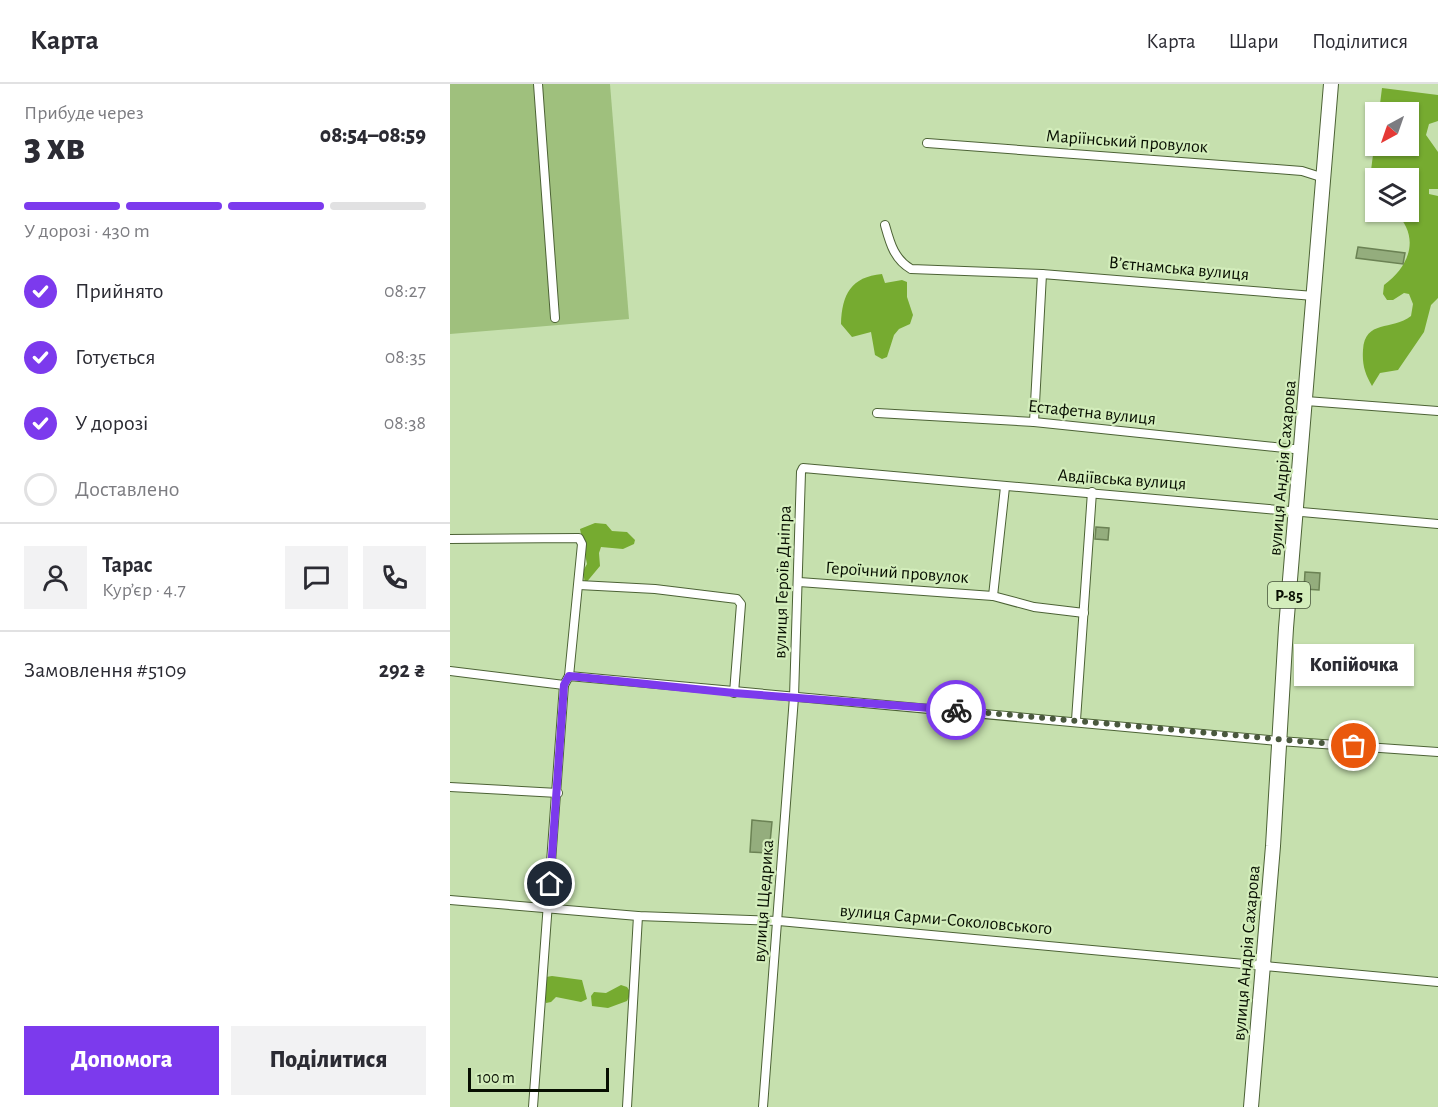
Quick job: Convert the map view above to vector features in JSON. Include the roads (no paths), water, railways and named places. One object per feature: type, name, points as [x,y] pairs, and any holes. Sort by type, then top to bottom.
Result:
[{"type":"main road","name":"вулиця Андрія Сахарова","points":[[1251,1107],[1264,964],[1296,511],[1303,450],[1331,84]]},
{"type":"street","points":[[538,84],[555,318]]},
{"type":"street","name":"Маріїнський провулок","points":[[927,143],[1302,171],[1324,178]]},
{"type":"street","name":"Вʼєтнамська вулиця","points":[[885,225],[893,252],[903,264],[911,269],[1042,274],[1314,296]]},
{"type":"street","points":[[1034,422],[1042,274]]},
{"type":"street","points":[[1306,401],[1438,411]]},
{"type":"street","name":"Естафетна вулиця","points":[[878,413],[1034,422],[1303,450]]},
{"type":"street","name":"Авдіївська вулиця","points":[[804,468],[1005,488],[1092,492],[1438,524]]},
{"type":"street","name":"вулиця Героїв Дніпра","points":[[794,697],[801,472],[804,468]]},
{"type":"street","points":[[993,596],[1005,488]]},
{"type":"street","points":[[1076,720],[1092,492]]},
{"type":"street","points":[[450,538],[579,538],[582,544],[569,676],[564,685],[558,793],[533,1107]]},
{"type":"street","name":"Героїчний провулок","points":[[799,582],[993,596],[1034,608],[1084,613]]},
{"type":"street","points":[[579,585],[655,589],[737,598],[741,604],[740,636],[734,693]]},
{"type":"street","points":[[450,670],[564,685]]},
{"type":"street","points":[[569,676],[734,693],[1076,720],[1279,741],[1438,752]]},
{"type":"street","name":"вулиця Щедрика","points":[[763,1107],[779,921],[794,697]]},
{"type":"street","points":[[450,787],[558,793]]},
{"type":"street","name":"вулиця Сарми-Соколовського","points":[[450,900],[638,916],[779,921],[1438,981]]},
{"type":"street","points":[[627,1107],[638,916]]},
{"type":"place","name":"Копійочка","points":[[1354,746]]}]
